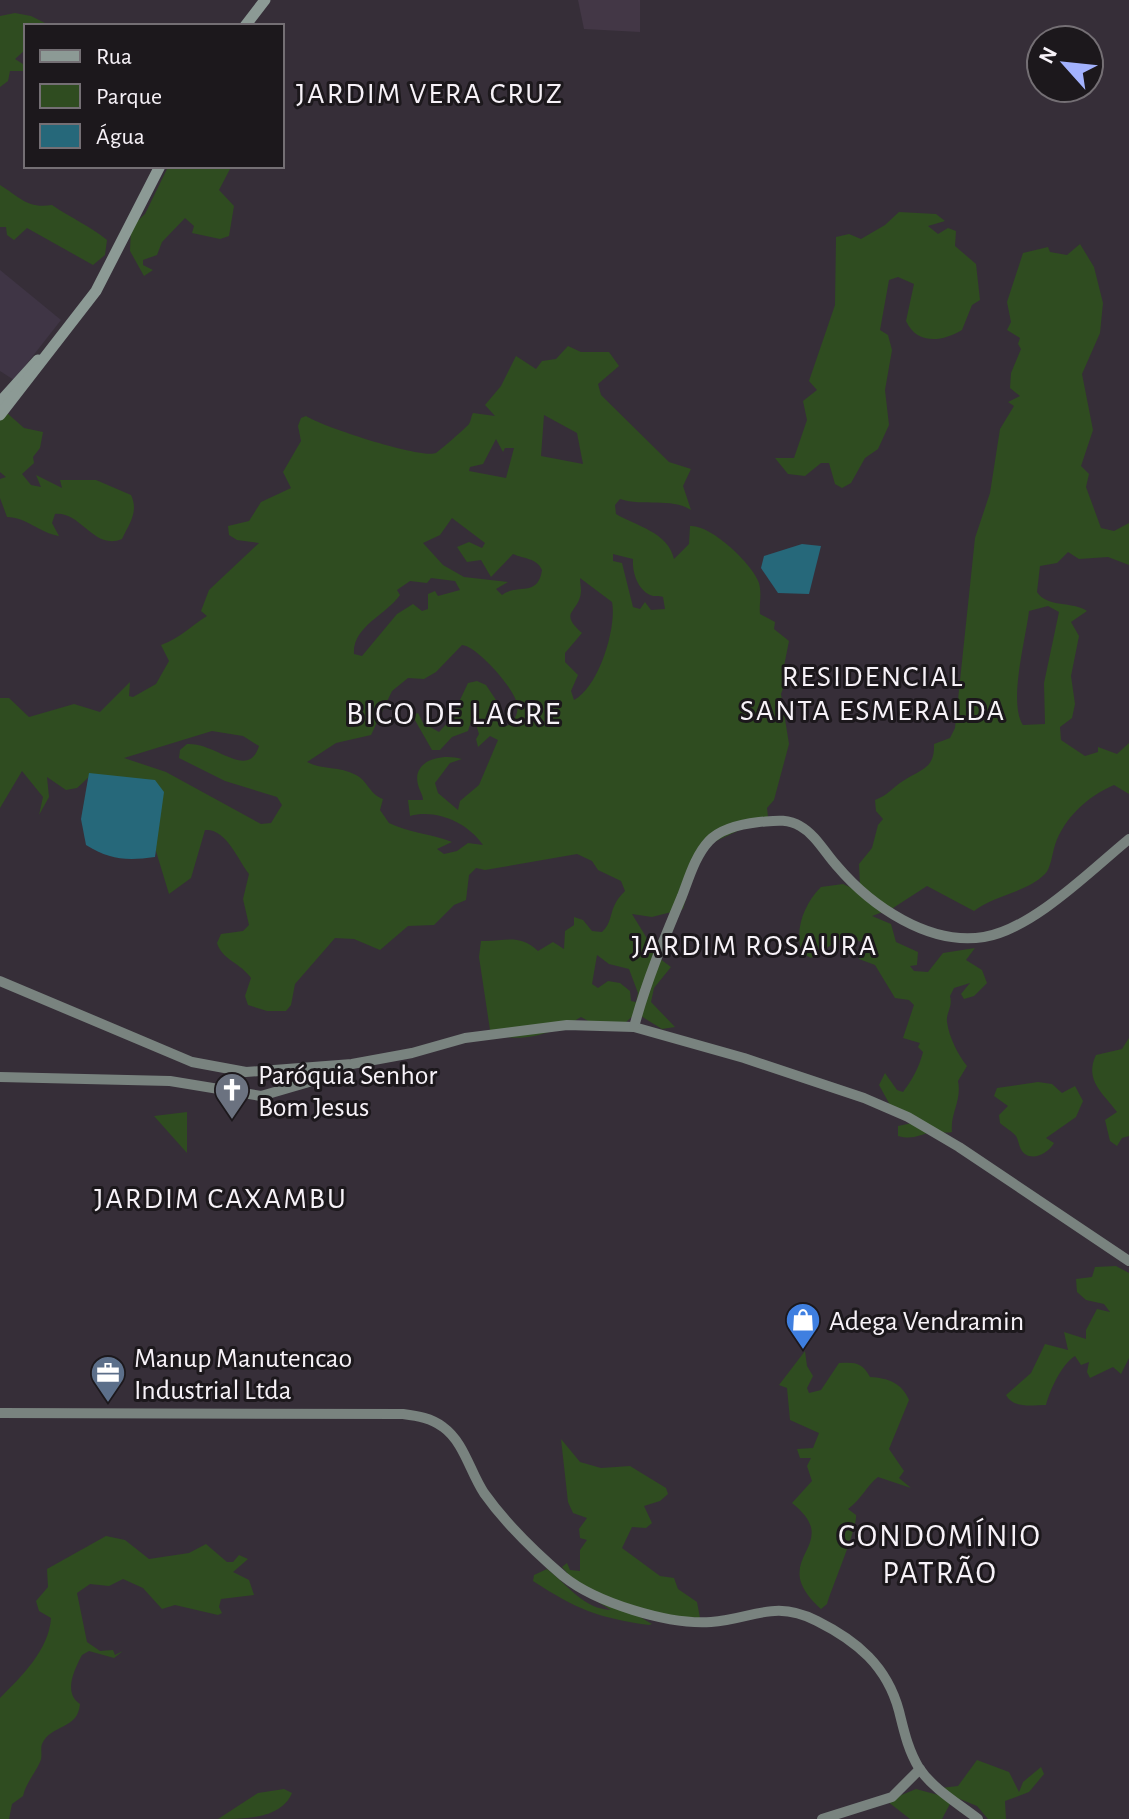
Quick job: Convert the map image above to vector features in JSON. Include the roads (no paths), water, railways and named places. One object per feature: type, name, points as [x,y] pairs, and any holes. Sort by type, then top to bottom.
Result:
[{"type":"main road","points":[[247,24],[265,0]]},
{"type":"main road","points":[[0,415],[96,291],[159,168]]},
{"type":"main road","points":[[0,402],[51,349]]},
{"type":"main road","points":[[634,1027],[653,967],[695,864],[709,841],[731,828],[781,820],[798,825],[812,835],[858,888],[892,914],[939,936],[961,938],[985,937],[1021,923],[1129,839]]},
{"type":"main road","points":[[0,981],[206,1066],[265,1073],[338,1066],[412,1053],[465,1038],[523,1030],[583,1023],[634,1027],[744,1058],[864,1098],[908,1117],[1129,1261]]},
{"type":"main road","points":[[0,1077],[170,1081],[261,1096],[309,1082],[338,1066]]},
{"type":"main road","points":[[0,1413],[403,1414],[433,1420],[450,1433],[497,1509],[563,1576],[588,1594],[679,1620],[712,1622],[768,1609],[785,1609],[831,1628],[868,1654],[890,1683],[905,1739],[920,1769],[978,1819]]},
{"type":"main road","points":[[822,1819],[892,1797],[920,1769]]},
{"type":"water","points":[[802,544],[821,546],[809,594],[778,593],[761,568],[764,556]]},
{"type":"water","points":[[89,773],[155,780],[164,792],[155,857],[119,858],[86,845],[81,819]]},
{"type":"place","name":"Paróquia Senhor Bom Jesus","points":[[232,1121]]},
{"type":"place","name":"Adega Vendramin","points":[[803,1351]]},
{"type":"place","name":"Manup Manutencao Industrial Ltda","points":[[108,1404]]},
{"type":"district","name":"JARDIM VERA CRUZ","points":[[430,93]]},
{"type":"district","name":"RESIDENCIAL SANTA ESMERALDA","points":[[873,693]]},
{"type":"district","name":"BICO DE LACRE","points":[[454,713]]},
{"type":"district","name":"JARDIM ROSAURA","points":[[755,945]]},
{"type":"district","name":"JARDIM CAXAMBU","points":[[221,1198]]},
{"type":"district","name":"CONDOMÍNIO PATRÃO","points":[[940,1554]]}]
